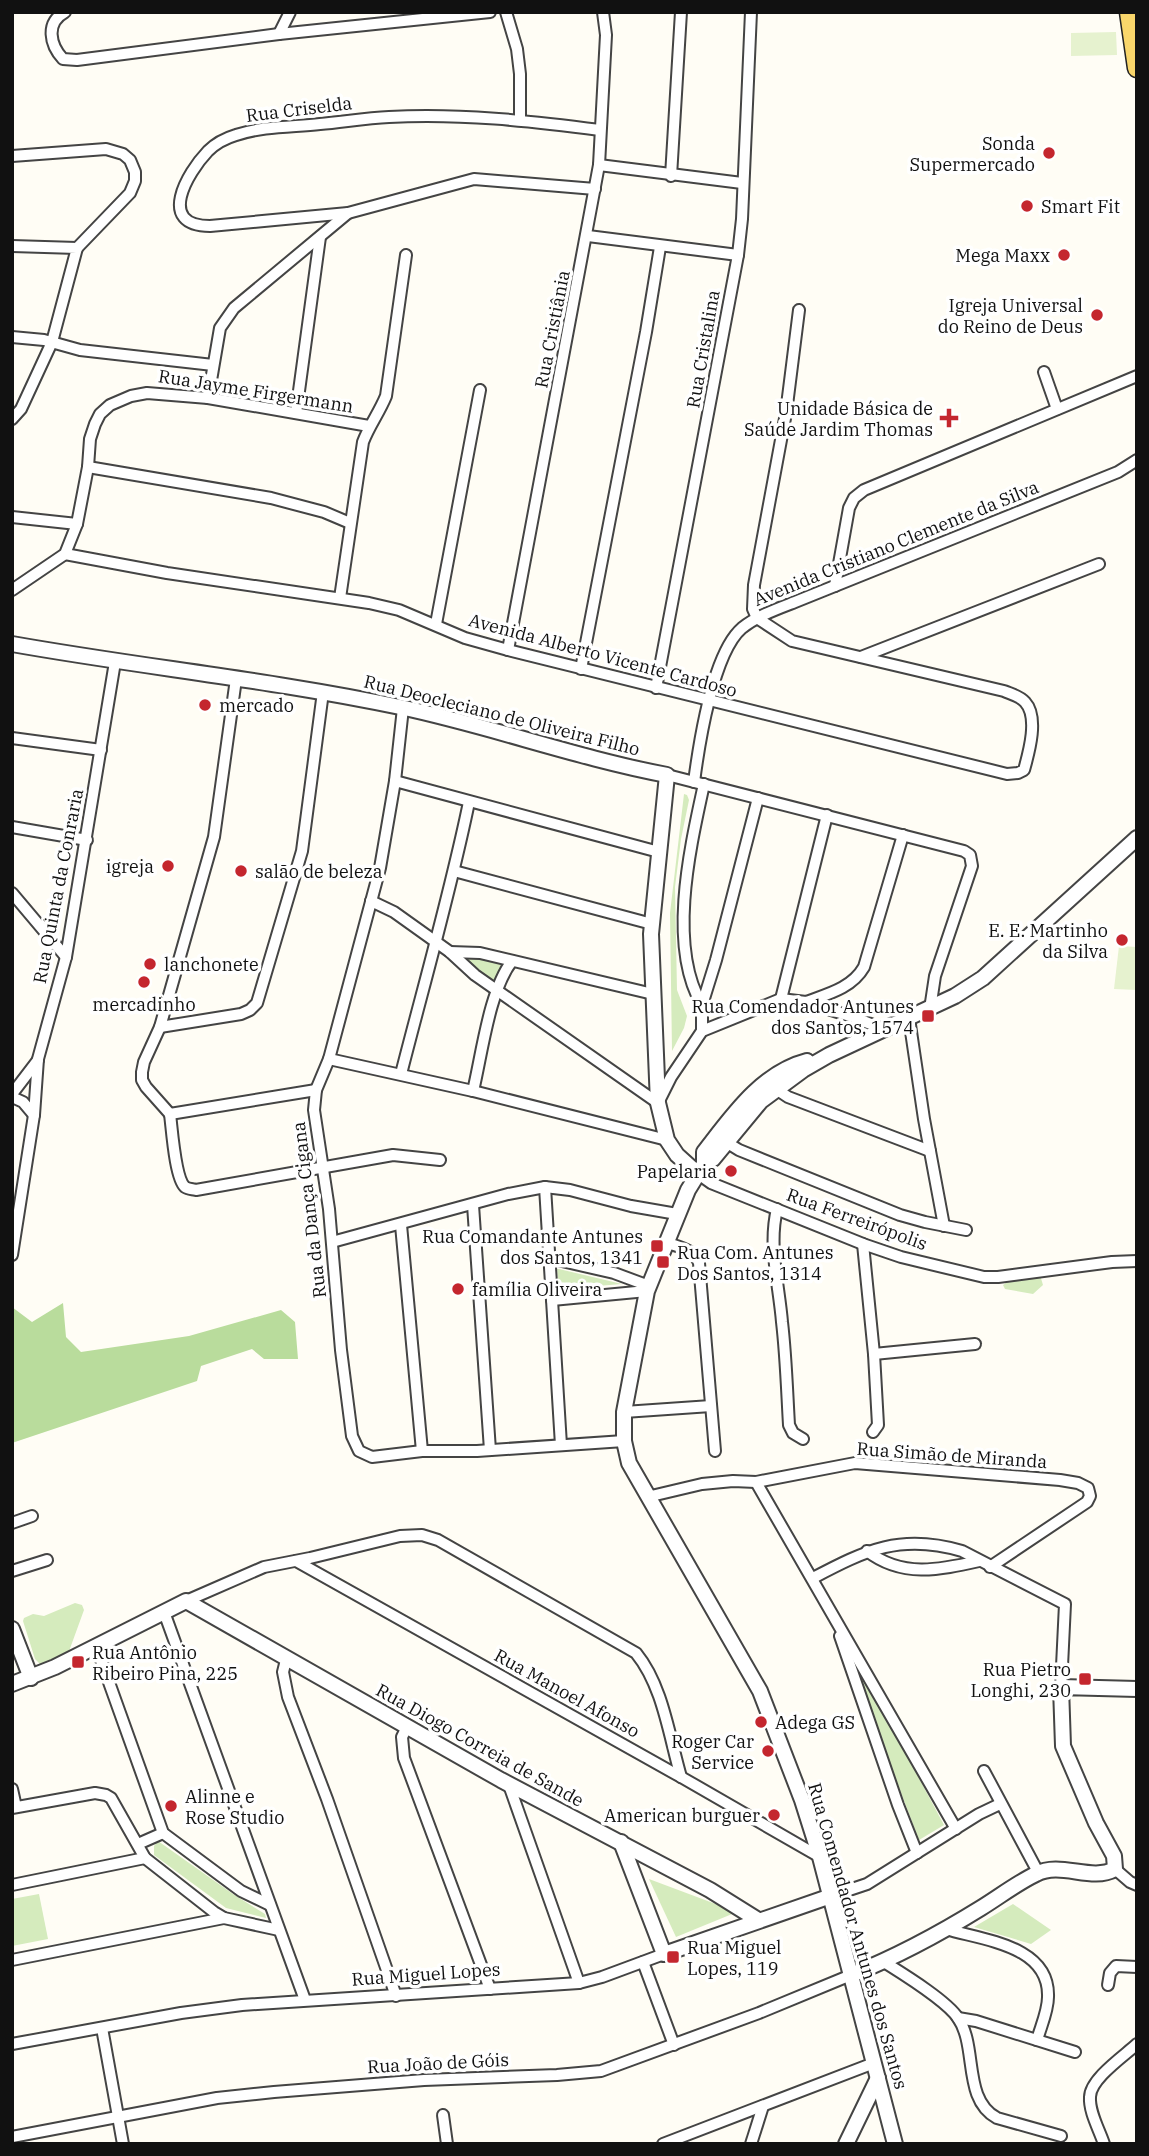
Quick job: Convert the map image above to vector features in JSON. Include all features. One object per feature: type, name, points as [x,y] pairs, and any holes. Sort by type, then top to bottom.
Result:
[{"type":"main road","points":[[1129,12],[1137,68]]},
{"type":"street","points":[[65,12],[53,23],[51,38],[56,51],[63,58],[70,59],[491,12]]},
{"type":"street","points":[[279,34],[290,12]]},
{"type":"street","points":[[506,12],[517,49],[520,120]]},
{"type":"street","name":"Rua Cristiânia","points":[[508,650],[588,236],[599,165],[606,35],[603,12]]},
{"type":"street","points":[[671,176],[681,12]]},
{"type":"street","name":"Rua Cristalina","points":[[656,688],[738,256],[751,12]]},
{"type":"street","name":"Rua Criselda","points":[[595,190],[493,178],[474,179],[348,213],[196,226],[187,222],[180,214],[179,204],[196,166],[208,151],[224,140],[261,129],[390,117],[520,120],[600,130]]},
{"type":"street","points":[[12,156],[106,149],[123,154],[130,160],[135,172],[130,193],[77,248],[52,342],[21,409],[12,419]]},
{"type":"street","points":[[599,165],[742,183]]},
{"type":"street","points":[[208,398],[220,328],[226,318],[348,213]]},
{"type":"street","points":[[588,236],[738,256]]},
{"type":"street","points":[[296,413],[320,237]]},
{"type":"street","points":[[12,246],[77,248]]},
{"type":"street","points":[[581,669],[660,247]]},
{"type":"street","points":[[340,598],[363,442],[386,396],[406,255]]},
{"type":"street","points":[[799,310],[788,401],[754,585],[753,609],[757,618],[792,640],[861,657],[1100,564]]},
{"type":"street","points":[[12,337],[52,342],[80,350],[213,365]]},
{"type":"street","points":[[1044,372],[1057,408]]},
{"type":"street","points":[[835,586],[849,508],[854,498],[864,490],[1137,376]]},
{"type":"street","points":[[436,624],[480,390]]},
{"type":"street","name":"Rua Jayme Firgermann","points":[[65,554],[77,524],[88,467],[90,439],[95,424],[100,414],[110,405],[131,396],[147,393],[208,398],[369,426]]},
{"type":"street","name":"Avenida Cristiano Clemente da Silva","points":[[702,1005],[688,977],[684,938],[687,872],[709,701],[720,661],[729,644],[743,628],[757,618],[1118,472],[1137,460]]},
{"type":"street","points":[[88,467],[271,498],[324,512],[349,523]]},
{"type":"street","points":[[12,517],[77,524]]},
{"type":"street","points":[[12,590],[65,554]]},
{"type":"street","name":"Avenida Alberto Vicente Cardoso","points":[[65,554],[399,610],[465,638],[581,669],[1007,774],[1024,770],[1031,722],[1030,710],[1025,702],[1004,691],[861,657]]},
{"type":"street","name":"Rua Deocleciano de Oliveira Filho","points":[[12,644],[323,692],[403,708],[964,852],[970,855],[972,860],[935,976],[930,1009]]},
{"type":"street","name":"Rua Quinta da Conraria","points":[[12,1255],[34,1115],[38,1059],[66,957],[115,662]]},
{"type":"street","points":[[236,679],[214,838],[160,1027],[144,1062],[142,1080],[170,1114],[179,1176],[184,1186],[196,1190],[393,1155],[440,1160]]},
{"type":"street","points":[[160,1027],[241,1014],[257,1003],[302,851],[323,692]]},
{"type":"street","name":"Rua da Dança Cigana","points":[[403,708],[395,781],[380,868],[328,1059],[316,1090],[315,1119],[332,1242],[341,1350],[355,1444],[359,1451],[372,1457],[422,1451],[490,1450],[624,1441]]},
{"type":"street","points":[[12,738],[101,750]]},
{"type":"street","points":[[667,775],[652,924],[658,1103],[667,1140],[677,1155],[701,1169]]},
{"type":"street","points":[[395,781],[659,852]]},
{"type":"street","points":[[702,1031],[702,1005],[758,798]]},
{"type":"street","points":[[401,1074],[454,871],[469,802]]},
{"type":"street","points":[[781,999],[827,815]]},
{"type":"street","points":[[12,827],[87,840]]},
{"type":"street","points":[[806,1002],[845,987],[864,967],[903,835]]},
{"type":"street","name":"Rua Comendador Antunes dos Santos","points":[[701,1169],[713,1159],[761,1101],[776,1089],[829,1055],[930,1009],[984,978],[1068,891],[1137,838]]},
{"type":"street","points":[[454,871],[652,924]]},
{"type":"street","points":[[12,893],[66,957]]},
{"type":"street","points":[[371,901],[394,912],[434,940],[498,992],[658,1103]]},
{"type":"street","points":[[450,952],[473,951],[653,994]]},
{"type":"street","points":[[473,1091],[492,1006],[512,961]]},
{"type":"street","points":[[658,1103],[671,1077],[702,1031],[781,999],[806,1002],[883,1029]]},
{"type":"street","points":[[909,1018],[944,1226]]},
{"type":"street","name":"Rua Comendador Antunes dos Santos","points":[[829,1055],[781,1071],[758,1087],[704,1152],[701,1169],[677,1214],[648,1288],[624,1412],[624,1441],[629,1463],[647,1497],[760,1691],[798,1788],[831,1896],[895,2144]]},
{"type":"street","points":[[34,1115],[23,1102],[12,1095],[38,1059]]},
{"type":"street","points":[[328,1059],[473,1091],[667,1140]]},
{"type":"street","points":[[776,1089],[788,1097],[930,1151]]},
{"type":"street","points":[[170,1114],[316,1090]]},
{"type":"street","points":[[726,1142],[739,1150],[900,1215],[967,1230]]},
{"type":"street","name":"Rua Ferreirópolis","points":[[701,1169],[711,1183],[863,1244],[901,1257],[984,1276],[998,1277],[1137,1261]]},
{"type":"street","points":[[332,1242],[508,1194],[545,1187],[677,1214]]},
{"type":"street","points":[[545,1187],[561,1445]]},
{"type":"street","points":[[473,1205],[490,1450]]},
{"type":"street","points":[[777,1209],[773,1224],[773,1242],[783,1323],[789,1425],[793,1433],[803,1440]]},
{"type":"street","points":[[401,1225],[422,1451]]},
{"type":"street","points":[[665,1242],[691,1252],[697,1256],[699,1263],[715,1451]]},
{"type":"street","points":[[863,1244],[878,1426],[873,1432]]},
{"type":"street","points":[[549,1258],[622,1275],[648,1288]]},
{"type":"street","points":[[552,1300],[648,1288]]},
{"type":"street","points":[[874,1354],[975,1344]]},
{"type":"street","points":[[624,1412],[710,1406]]},
{"type":"street","name":"Rua Simão de Miranda","points":[[647,1497],[702,1484],[757,1482],[869,1463],[1060,1480],[1088,1488],[1090,1496],[1087,1502],[989,1567]]},
{"type":"street","points":[[757,1482],[956,1829]]},
{"type":"street","points":[[12,1523],[32,1516]]},
{"type":"street","points":[[12,1684],[31,1678],[252,1570],[411,1535],[438,1540],[636,1653],[645,1664],[655,1685],[681,1777]]},
{"type":"street","points":[[813,1578],[867,1551],[919,1543],[962,1551],[1065,1604],[1061,1687],[1063,1746],[1096,1823],[1114,1856],[1115,1869],[1137,1885]]},
{"type":"street","points":[[867,1551],[893,1566],[913,1570],[940,1570],[979,1560]]},
{"type":"street","points":[[12,1572],[47,1560]]},
{"type":"street","name":"Rua Manoel Afonso","points":[[296,1562],[820,1857]]},
{"type":"street","name":"Rua Diogo Correia de Sande","points":[[186,1601],[509,1785],[655,1860],[758,1920]]},
{"type":"street","points":[[164,1612],[305,2000]]},
{"type":"street","points":[[834,1620],[917,1853]]},
{"type":"street","points":[[12,1629],[31,1678]]},
{"type":"street","points":[[96,1646],[163,1833],[241,1891],[270,1905]]},
{"type":"street","points":[[286,1660],[283,1672],[288,1698],[327,1799],[396,1996]]},
{"type":"street","points":[[1061,1687],[1137,1689]]},
{"type":"street","points":[[407,1727],[402,1737],[404,1758],[490,1989]]},
{"type":"street","points":[[984,1771],[1038,1872]]},
{"type":"street","points":[[509,1785],[579,1983]]},
{"type":"street","points":[[12,1789],[14,1807],[101,1793],[111,1798],[145,1858],[224,1918]]},
{"type":"street","points":[[831,1896],[867,1884],[1000,1804]]},
{"type":"street","points":[[138,1843],[163,1833]]},
{"type":"street","points":[[621,1842],[664,1954]]},
{"type":"street","points":[[12,1885],[145,1858]]},
{"type":"street","points":[[633,1872],[642,1864],[655,1860]]},
{"type":"street","points":[[851,1975],[884,1962],[946,1929],[1038,1872],[1066,1869],[1105,1874],[1115,1869]]},
{"type":"street","name":"Rua Miguel Lopes","points":[[12,2043],[181,2013],[305,2000],[579,1983],[831,1896]]},
{"type":"street","points":[[12,1960],[224,1918],[279,1930]]},
{"type":"street","points":[[946,1929],[1015,1948],[1033,1961],[1043,1977],[1048,1993],[1037,2040]]},
{"type":"street","points":[[643,1962],[674,2045]]},
{"type":"street","points":[[884,1962],[958,2018],[984,2108],[997,2118],[1061,2136]]},
{"type":"street","points":[[1108,1984],[1110,1973],[1115,1966],[1137,1967]]},
{"type":"street","name":"Rua João de Góis","points":[[12,2137],[217,2098],[424,2080],[592,2073],[615,2068],[851,1975]]},
{"type":"street","points":[[958,2018],[976,2021],[1075,2052]]},
{"type":"street","points":[[102,2028],[123,2144]]},
{"type":"street","points":[[1104,2144],[1090,2105],[1090,2092],[1097,2080],[1137,2045]]},
{"type":"street","points":[[667,2143],[874,2063]]},
{"type":"street","points":[[846,2144],[878,2078]]},
{"type":"street","points":[[751,2144],[763,2106]]},
{"type":"street","points":[[443,2115],[447,2144]]},
{"type":"green space","points":[[1116,32],[1117,55],[1071,56],[1071,33]]},
{"type":"green space","points":[[684,794],[689,800],[675,887],[677,990],[687,1016],[672,1051],[670,913]]},
{"type":"green space","points":[[1119,946],[1137,947],[1137,990],[1114,989]]},
{"type":"green space","points":[[463,954],[507,963],[496,986],[476,971]]},
{"type":"green space","points":[[559,1269],[622,1284],[559,1289]]},
{"type":"green space","points":[[1040,1275],[1043,1285],[1033,1294],[1005,1289],[1003,1285],[1012,1279]]},
{"type":"green space","points":[[63,1303],[66,1337],[81,1352],[189,1336],[281,1310],[295,1322],[298,1359],[264,1359],[252,1349],[201,1366],[197,1381],[12,1443],[12,1307],[32,1322]]},
{"type":"green space","points":[[75,1603],[82,1605],[84,1610],[68,1654],[54,1665],[40,1664],[35,1659],[24,1618],[33,1614],[44,1616]]},
{"type":"green space","points":[[859,1666],[944,1825],[919,1840],[862,1691]]},
{"type":"green space","points":[[158,1841],[265,1914],[266,1918],[226,1908],[154,1855],[154,1846]]},
{"type":"green space","points":[[649,1879],[737,1912],[676,1937]]},
{"type":"green space","points":[[39,1894],[48,1939],[12,1946],[12,1899]]},
{"type":"green space","points":[[1013,1904],[1051,1930],[1031,1944],[974,1927]]},
{"type":"place","name":"Sonda Supermercado","points":[[1049,153]]},
{"type":"place","name":"Smart Fit","points":[[1027,206]]},
{"type":"place","name":"Mega Maxx","points":[[1064,255]]},
{"type":"place","name":"Igreja Universal do Reino de Deus","points":[[1097,315]]},
{"type":"place","name":"Unidade Básica de Saúde Jardim Thomas","points":[[949,418]]},
{"type":"place","name":"mercado","points":[[205,705]]},
{"type":"place","name":"igreja","points":[[168,866]]},
{"type":"place","name":"salão de beleza","points":[[241,871]]},
{"type":"place","name":"E. E. Martinho da Silva","points":[[1122,940]]},
{"type":"place","name":"lanchonete","points":[[150,964]]},
{"type":"place","name":"mercadinho","points":[[144,982]]},
{"type":"place","name":"Rua Comendador Antunes dos Santos, 1574","points":[[928,1016]]},
{"type":"place","name":"Papelaria","points":[[731,1171]]},
{"type":"place","name":"Rua Comandante Antunes dos Santos, 1341","points":[[657,1246]]},
{"type":"place","name":"Rua Com. Antunes Dos Santos, 1314","points":[[663,1262]]},
{"type":"place","name":"família Oliveira","points":[[458,1289]]},
{"type":"place","name":"Rua Antônio Ribeiro Pina, 225","points":[[78,1662]]},
{"type":"place","name":"Rua Pietro Longhi, 230","points":[[1085,1679]]},
{"type":"place","name":"Adega GS","points":[[761,1722]]},
{"type":"place","name":"Roger Car Service","points":[[768,1751]]},
{"type":"place","name":"Alinne e Rose Studio","points":[[171,1806]]},
{"type":"place","name":"American burguer","points":[[774,1815]]},
{"type":"place","name":"Rua Miguel Lopes, 119","points":[[673,1957]]}]
